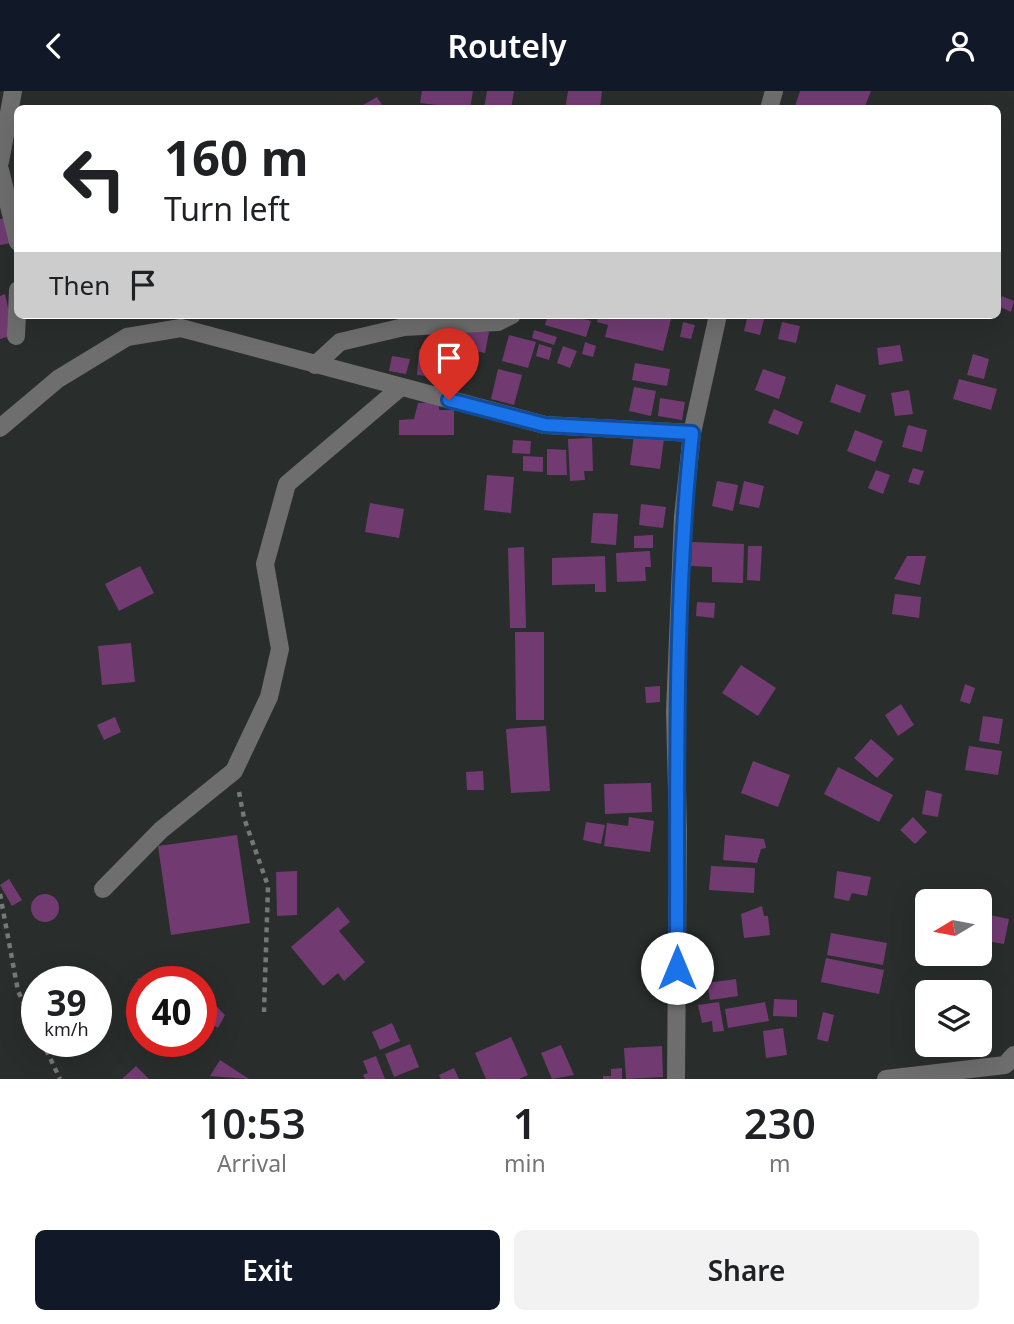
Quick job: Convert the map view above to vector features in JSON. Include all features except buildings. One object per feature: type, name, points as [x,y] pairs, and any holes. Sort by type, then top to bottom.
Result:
[{"type":"street","points":[[0,162],[13,91]]},
{"type":"street","points":[[0,170],[14,226]]},
{"type":"street","points":[[16,336],[17,319]]},
{"type":"street","points":[[315,365],[340,342],[404,327],[498,322],[504,319]]},
{"type":"street","points":[[676,1079],[678,830],[675,711],[683,517],[692,433],[717,319]]},
{"type":"street","points":[[0,428],[58,379],[127,337],[181,328],[545,425],[692,433]]},
{"type":"street","points":[[103,889],[162,830],[234,771],[269,697],[280,649],[265,564],[287,484],[401,387]]},
{"type":"street","points":[[886,1079],[1005,1065],[1014,1055]]},
{"type":"path","points":[[234,771],[244,818],[268,886],[264,1012]]},
{"type":"path","points":[[0,894],[21,997]]},
{"type":"path","points":[[50,1057],[60,1079]]},
{"type":"route","points":[[449,400],[545,425],[692,433],[683,517],[675,711],[677,968]]}]
